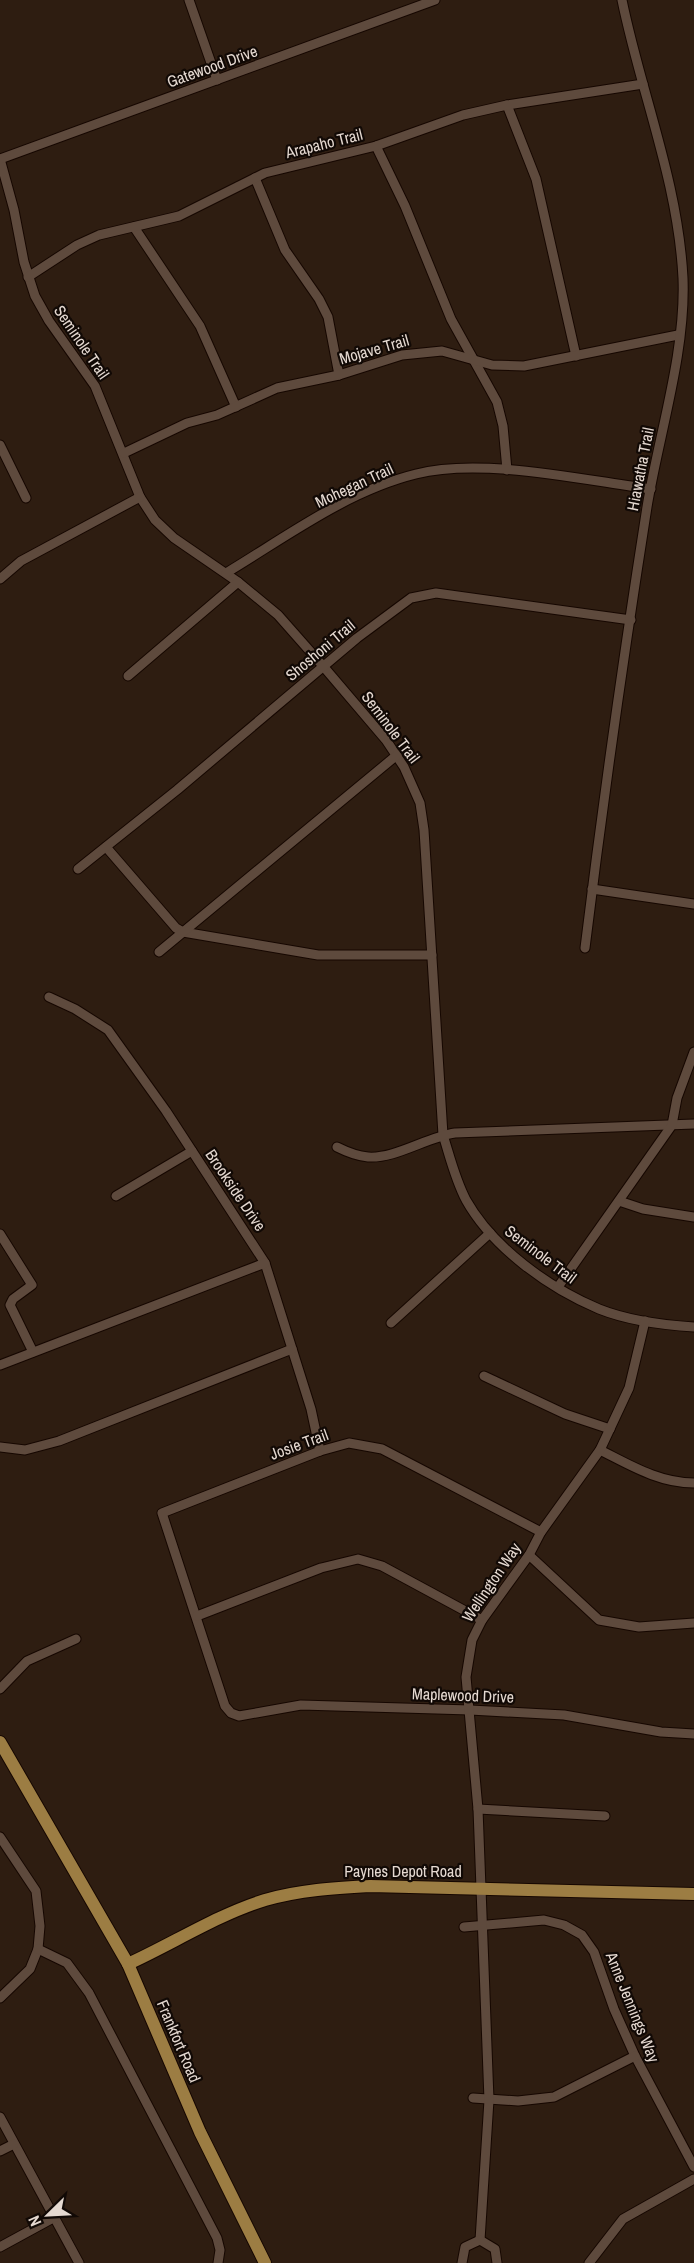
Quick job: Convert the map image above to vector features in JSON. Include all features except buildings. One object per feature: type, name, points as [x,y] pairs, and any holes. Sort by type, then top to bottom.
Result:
[{"type":"main road","name":"Frankfort Road","points":[[0,1742],[128,1964],[200,2132],[265,2263]]},
{"type":"main road","name":"Paynes Depot Road","points":[[128,1964],[238,1910],[305,1891],[370,1886],[694,1894]]},
{"type":"street","points":[[189,0],[217,80]]},
{"type":"street","name":"Gatewood Drive","points":[[0,159],[435,0]]},
{"type":"street","name":"Hiawatha Trail","points":[[585,948],[651,489],[676,359],[683,282],[680,238],[653,114],[622,0]]},
{"type":"street","name":"Arapaho Trail","points":[[28,277],[77,245],[99,235],[179,216],[265,172],[376,146],[463,115],[507,105],[643,84]]},
{"type":"street","points":[[507,105],[537,178],[576,356]]},
{"type":"street","points":[[376,146],[405,206],[446,309],[500,412],[507,470]]},
{"type":"street","name":"Seminole Trail","points":[[0,159],[28,277],[45,316],[95,386],[140,497],[155,520],[174,538],[226,573],[278,615],[397,755],[420,803],[424,830],[443,1135],[457,1183],[476,1215],[490,1233],[527,1266],[558,1287],[601,1310],[645,1321],[694,1327]]},
{"type":"street","points":[[255,178],[285,250],[319,299],[328,317],[339,375]]},
{"type":"street","points":[[134,227],[200,326],[236,407]]},
{"type":"street","name":"Mojave Trail","points":[[124,453],[187,423],[236,407],[277,388],[339,375],[421,352],[442,351],[492,365],[524,366],[678,335]]},
{"type":"street","points":[[0,445],[26,498]]},
{"type":"street","name":"Mohegan Trail","points":[[226,573],[337,507],[381,485],[416,473],[446,469],[507,470],[651,489]]},
{"type":"street","points":[[0,579],[21,561],[140,497]]},
{"type":"street","points":[[128,676],[238,582]]},
{"type":"street","name":"Shoshoni Trail","points":[[78,869],[323,666],[411,598],[436,593],[631,620]]},
{"type":"street","points":[[159,952],[397,755]]},
{"type":"street","points":[[106,846],[176,928],[183,932],[318,955],[432,955]]},
{"type":"street","points":[[592,890],[694,904]]},
{"type":"street","name":"Brookside Drive","points":[[49,997],[75,1009],[108,1030],[192,1151],[265,1263],[311,1409],[320,1452]]},
{"type":"street","points":[[558,1287],[672,1125],[677,1098],[694,1052]]},
{"type":"street","points":[[337,1148],[357,1156],[377,1157],[443,1135],[694,1124]]},
{"type":"street","points":[[116,1196],[192,1151]]},
{"type":"street","points":[[620,1201],[643,1209],[694,1217]]},
{"type":"street","points":[[391,1323],[490,1233]]},
{"type":"street","points":[[0,1234],[32,1285],[13,1299],[10,1305],[33,1352]]},
{"type":"street","points":[[0,1365],[265,1263]]},
{"type":"street","name":"Wellington Way","points":[[480,2240],[489,2100],[479,1888],[478,1809],[468,1668],[472,1640],[482,1620],[530,1555],[541,1532],[600,1450],[629,1388],[645,1321]]},
{"type":"street","points":[[0,1447],[25,1450],[59,1440],[292,1349]]},
{"type":"street","points":[[484,1376],[565,1414],[610,1429]]},
{"type":"street","name":"Josie Trail","points":[[197,1616],[162,1513],[349,1443],[382,1449],[541,1532]]},
{"type":"street","points":[[600,1450],[648,1474],[680,1484],[694,1484]]},
{"type":"street","points":[[530,1555],[599,1620],[639,1627],[694,1623]]},
{"type":"street","points":[[197,1616],[321,1568],[358,1559],[382,1566],[482,1620]]},
{"type":"street","name":"Maplewood Drive","points":[[197,1616],[225,1706],[231,1713],[240,1716],[301,1706],[470,1710],[564,1715],[661,1732],[694,1734]]},
{"type":"street","points":[[0,1689],[27,1661],[76,1639]]},
{"type":"street","points":[[478,1809],[606,1816]]},
{"type":"street","points":[[0,1837],[36,1892],[40,1926],[38,1949],[30,1969],[0,1998]]},
{"type":"street","name":"Anne Jennings Way","points":[[464,1927],[544,1920],[564,1925],[582,1935],[594,1952],[614,2009],[635,2056],[694,2167]]},
{"type":"street","points":[[38,1949],[67,1964],[89,1993],[217,2238],[220,2250],[218,2263]]},
{"type":"street","points":[[473,2098],[538,2101],[554,2097],[635,2056]]},
{"type":"street","points":[[0,2117],[79,2263]]},
{"type":"street","points":[[0,2151],[14,2144]]},
{"type":"street","points":[[589,2263],[623,2219],[694,2179]]},
{"type":"street","points":[[0,2247],[55,2217]]},
{"type":"street","points":[[461,2263],[465,2247],[480,2240],[495,2249],[496,2263]]}]
